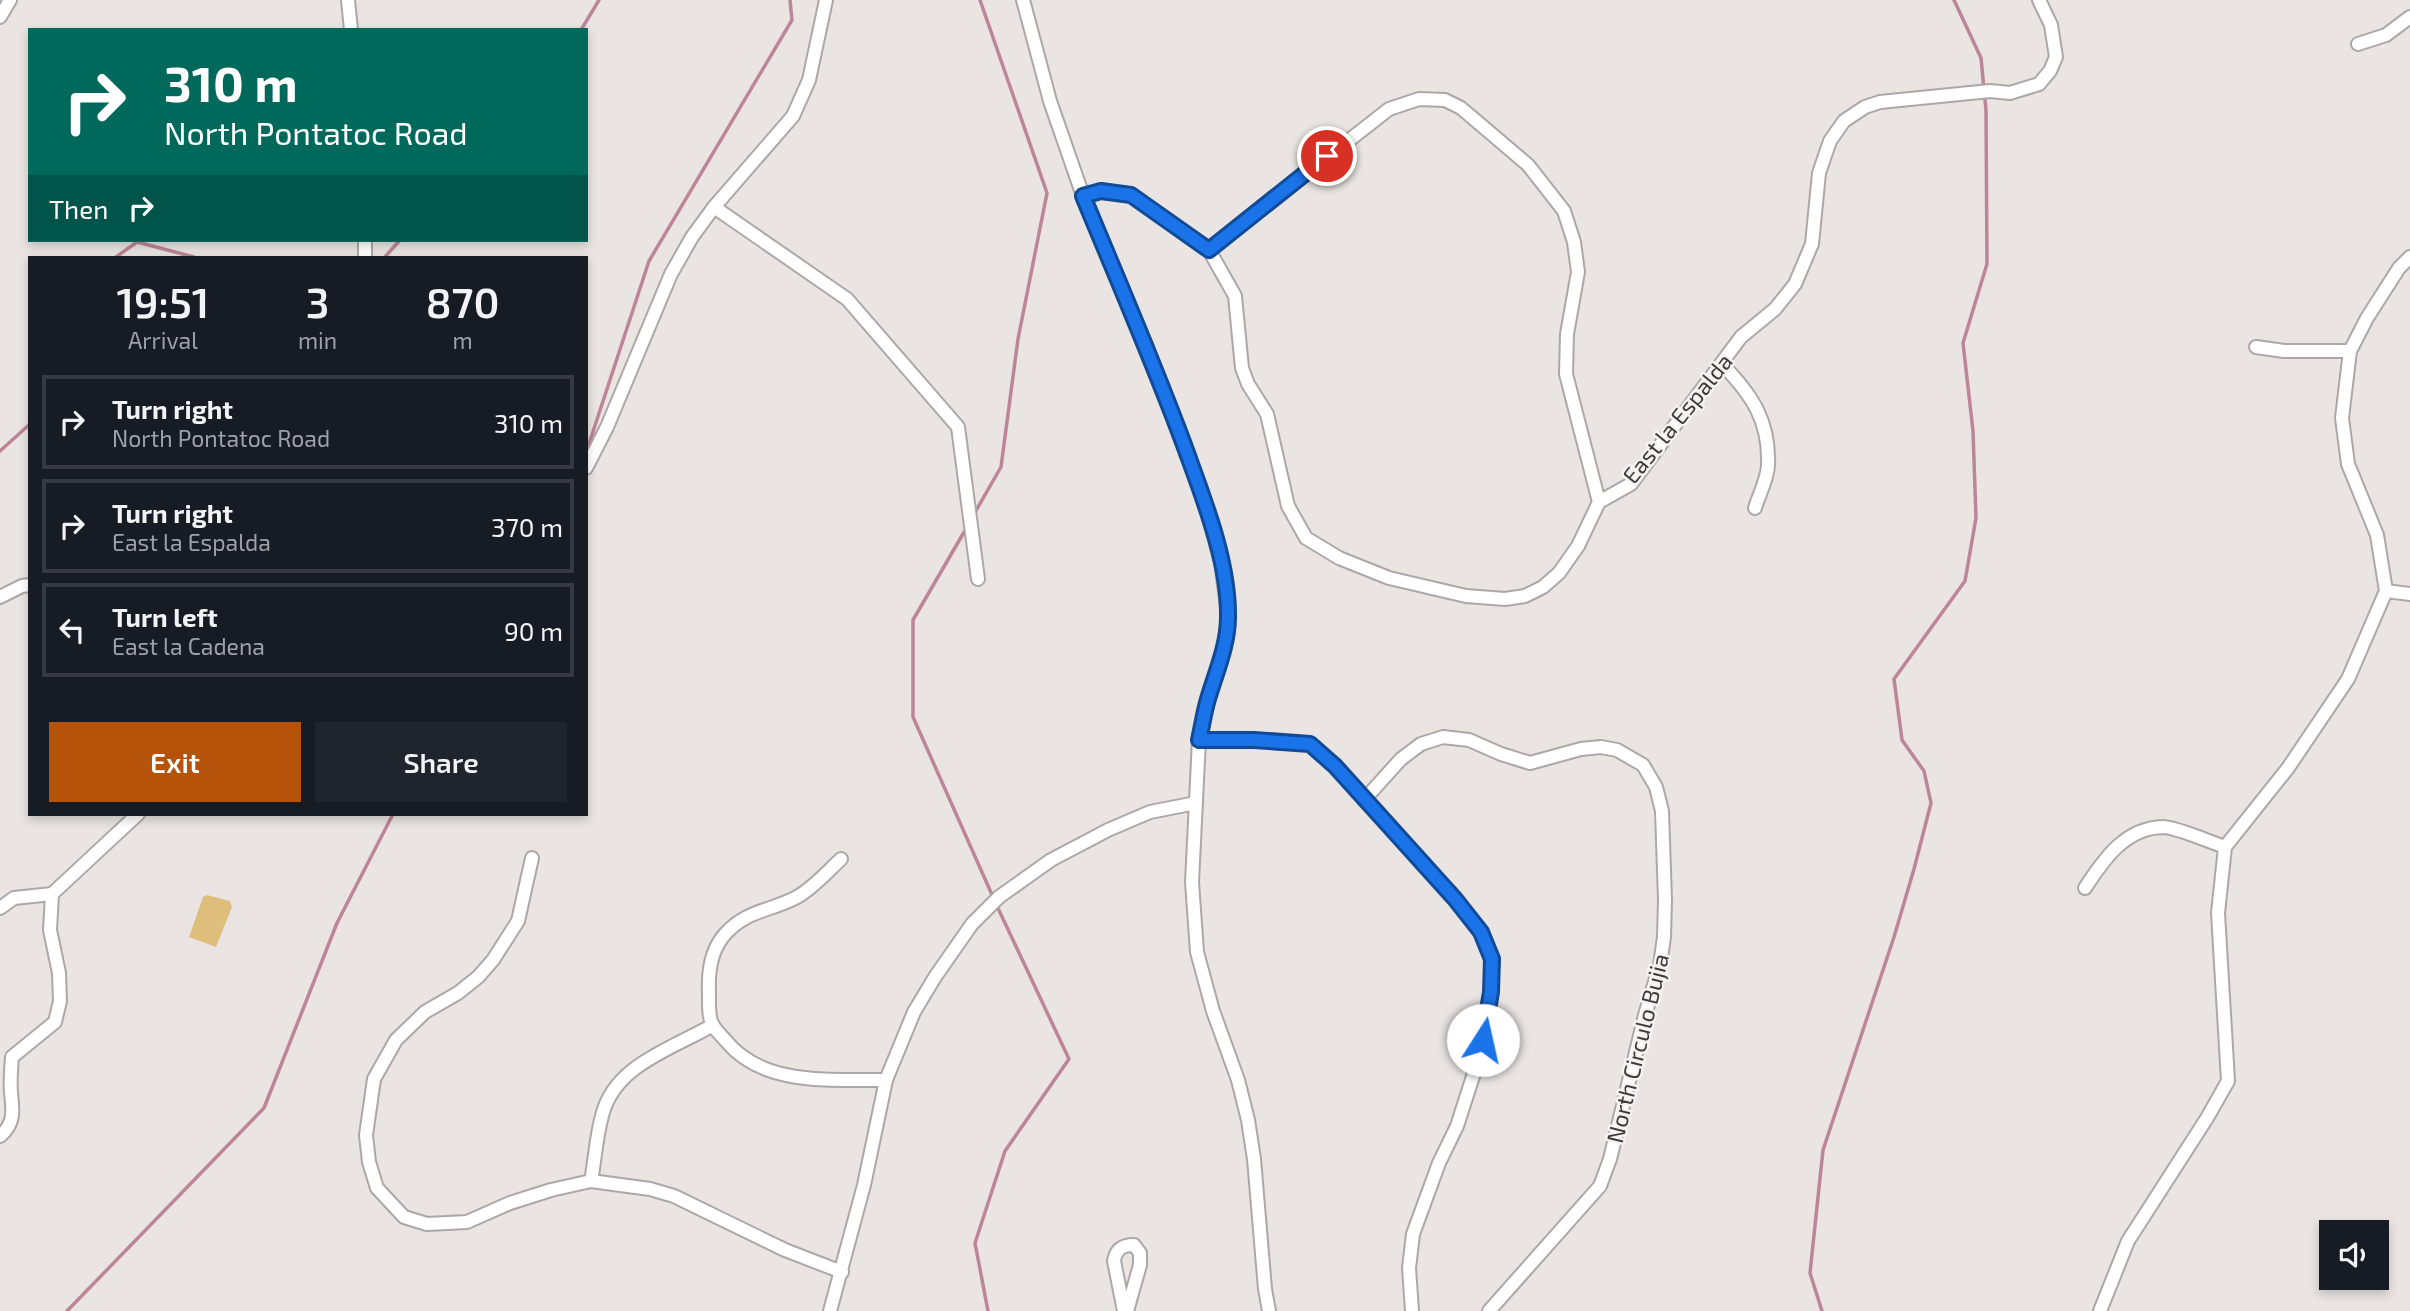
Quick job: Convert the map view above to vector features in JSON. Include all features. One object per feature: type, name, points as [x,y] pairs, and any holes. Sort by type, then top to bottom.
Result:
[{"type":"street","points":[[0,17],[10,0]]},
{"type":"street","points":[[348,0],[351,28]]},
{"type":"street","points":[[588,464],[607,427],[671,274],[692,237],[714,207],[793,116],[810,80],[826,0]]},
{"type":"street","points":[[1023,0],[1050,100],[1083,196],[1146,345],[1203,497],[1221,562],[1227,627],[1199,740],[1192,882],[1196,952],[1213,1011],[1238,1080],[1248,1120],[1269,1311]]},
{"type":"street","name":"East la Espalda","points":[[1599,502],[1631,484],[1741,337],[1775,309],[1795,284],[1812,244],[1819,173],[1825,152],[1844,121],[1865,107],[1880,102],[1990,92],[2010,93],[2039,84],[2050,71],[2056,57],[2051,25],[2039,0]]},
{"type":"street","points":[[2358,44],[2386,35],[2410,17]]},
{"type":"street","points":[[1083,196],[1101,191],[1131,195],[1209,250],[1235,296],[1242,368],[1248,384],[1267,414],[1288,506],[1306,538],[1339,558],[1389,578],[1466,596],[1505,599],[1525,596],[1559,573],[1578,546],[1599,502],[1566,373],[1566,334],[1578,272],[1574,242],[1564,211],[1528,165],[1461,108],[1445,100],[1419,99],[1389,109],[1209,250]]},
{"type":"street","points":[[714,207],[847,299],[958,427],[978,579]]},
{"type":"street","points":[[2099,1311],[2128,1241],[2228,1081],[2218,913],[2225,847],[2288,768],[2348,679],[2386,591],[2377,535],[2348,464],[2342,418],[2350,351],[2367,318],[2399,268],[2410,257]]},
{"type":"street","points":[[2256,347],[2284,351],[2350,351]]},
{"type":"street","points":[[1722,364],[1745,387],[1759,413],[1767,438],[1768,468],[1755,508]]},
{"type":"street","points":[[0,597],[28,585]]},
{"type":"street","points":[[2386,591],[2410,593]]},
{"type":"street","name":"North Circulo Bujia","points":[[1364,800],[1401,759],[1421,744],[1443,737],[1469,740],[1530,763],[1581,749],[1601,747],[1617,750],[1643,765],[1656,787],[1662,811],[1665,900],[1662,955],[1610,1159],[1600,1186],[1489,1311]]},
{"type":"street","points":[[1199,740],[1310,744],[1335,766],[1455,899],[1481,932],[1492,959],[1491,992],[1476,1067],[1457,1126],[1438,1163],[1413,1234],[1409,1268],[1412,1311]]},
{"type":"street","points":[[830,1311],[864,1185],[886,1080],[908,1024],[935,977],[972,924],[999,897],[1051,860],[1108,830],[1150,812],[1196,803]]},
{"type":"street","points":[[0,908],[14,898],[52,894],[136,816]]},
{"type":"street","points":[[2085,888],[2108,854],[2135,833],[2164,827],[2225,847]]},
{"type":"street","points":[[532,858],[518,921],[493,960],[478,977],[425,1013],[396,1040],[374,1079],[366,1135],[369,1161],[377,1188],[404,1217],[428,1224],[467,1222],[510,1203],[592,1181],[650,1189],[674,1196],[785,1250],[842,1272]]},
{"type":"street","points":[[841,859],[799,896],[752,913],[724,935],[708,976],[709,1007],[713,1025],[730,1046],[753,1065],[783,1075],[817,1079],[886,1080]]},
{"type":"street","points":[[0,1136],[8,1130],[14,1107],[11,1094],[12,1058],[55,1022],[60,1001],[59,973],[50,930],[52,894]]},
{"type":"street","points":[[592,1181],[602,1115],[612,1090],[631,1070],[713,1025]]},
{"type":"shaded area","points":[[207,895],[230,901],[232,907],[216,947],[189,937],[203,897]]},
{"type":"waterway","points":[[582,28],[599,0]]},
{"type":"waterway","points":[[588,447],[649,261],[792,20],[790,0]]},
{"type":"waterway","points":[[974,514],[1001,467],[1018,339],[1047,193],[980,0]]},
{"type":"waterway","points":[[1822,1311],[1810,1273],[1823,1150],[1894,937],[1931,803],[1924,771],[1902,740],[1894,679],[1965,581],[1976,518],[1973,431],[1963,343],[1987,264],[1986,110],[1981,58],[1954,0]]},
{"type":"waterway","points":[[117,256],[137,242]]},
{"type":"waterway","points":[[137,242],[190,256]]},
{"type":"waterway","points":[[386,256],[398,242]]},
{"type":"waterway","points":[[0,451],[28,426]]},
{"type":"waterway","points":[[967,527],[913,620],[913,717],[993,897]]},
{"type":"waterway","points":[[67,1311],[264,1108],[337,923],[392,816]]},
{"type":"waterway","points":[[988,1311],[975,1243],[1005,1151],[1069,1059],[996,904]]},
{"type":"route","points":[[1327,156],[1209,250],[1131,195],[1101,191],[1083,196],[1146,345],[1203,497],[1221,562],[1227,627],[1199,740],[1310,744],[1335,766],[1455,899],[1481,932],[1492,959],[1491,992],[1483,1040]]}]
